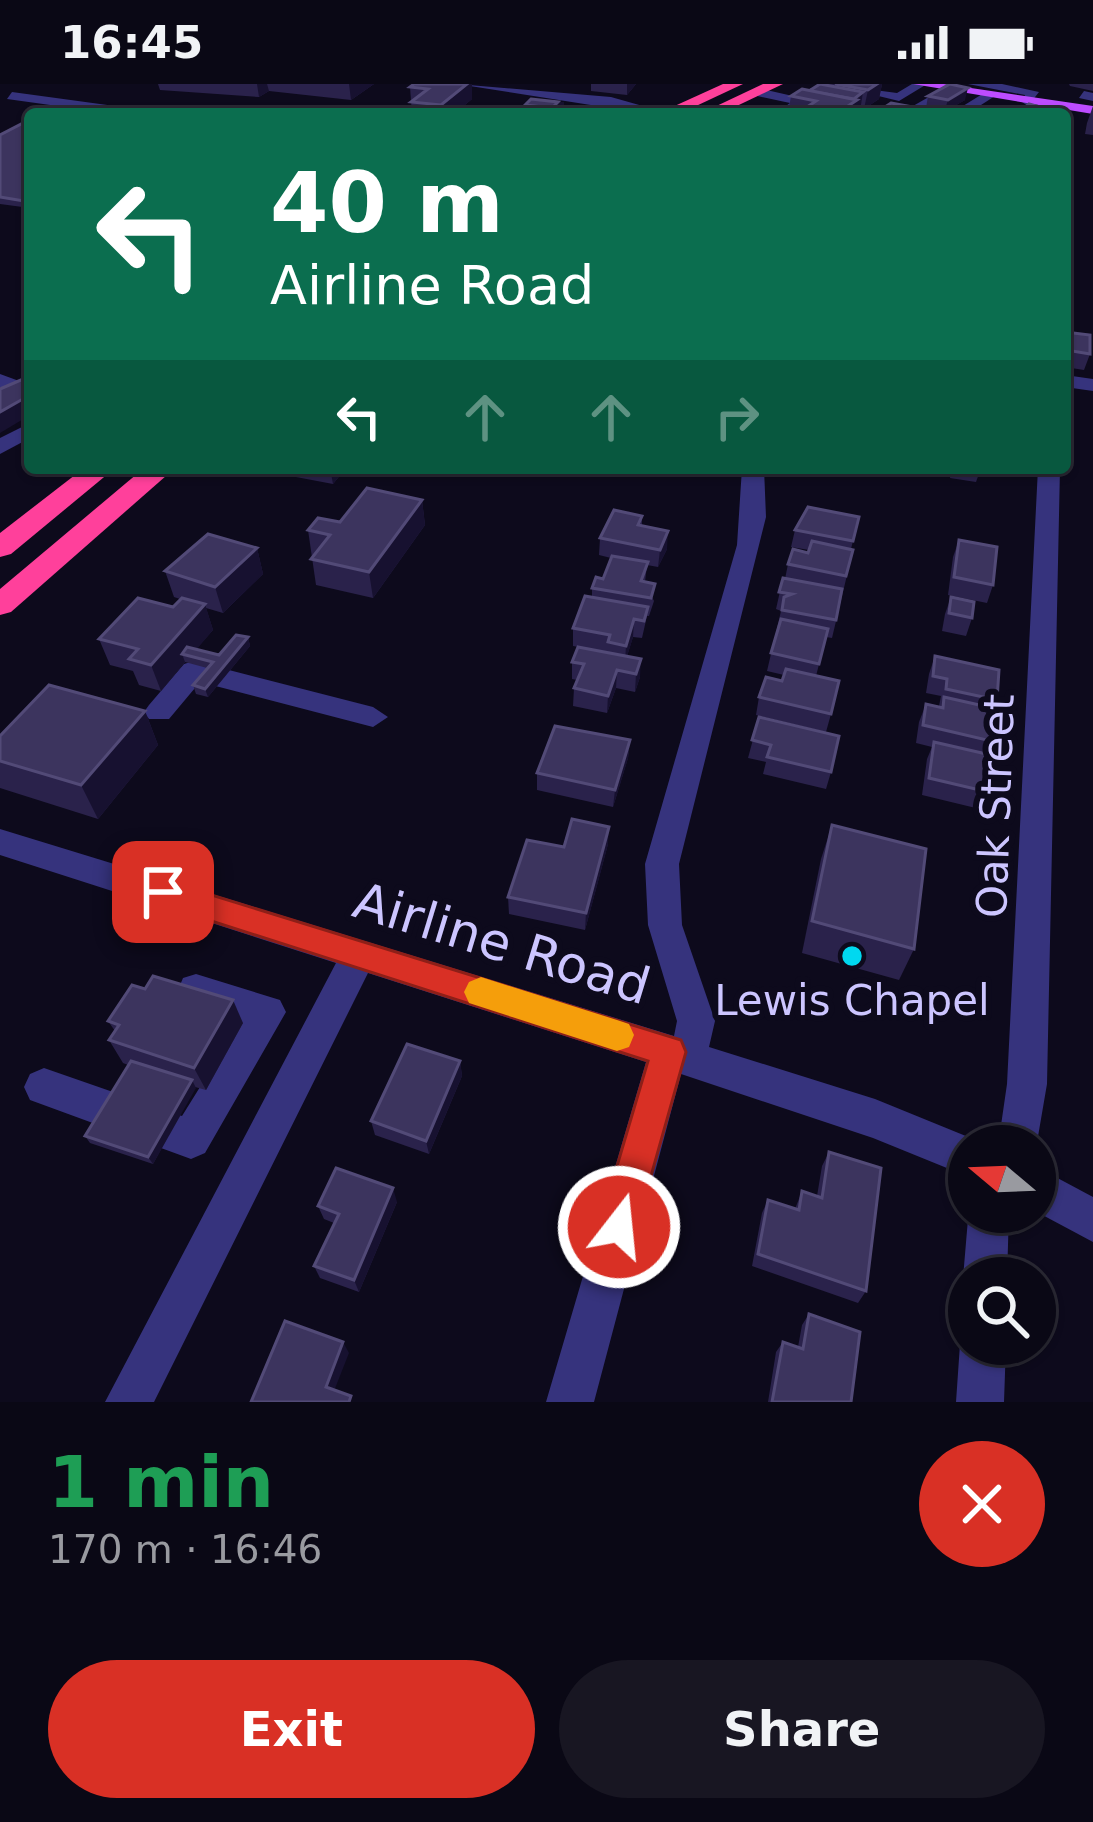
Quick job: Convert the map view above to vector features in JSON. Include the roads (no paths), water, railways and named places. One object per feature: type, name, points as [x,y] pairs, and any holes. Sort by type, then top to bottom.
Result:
[{"type":"highway","points":[[678,108],[736,84]]},
{"type":"highway","points":[[728,108],[776,84]]},
{"type":"highway","points":[[0,548],[93,474]]},
{"type":"highway","points":[[0,605],[154,474]]},
{"type":"main road","points":[[920,84],[1093,110]]},
{"type":"street","points":[[6,95],[37,84]]},
{"type":"street","points":[[463,84],[534,92],[571,108]]},
{"type":"street","points":[[835,84],[899,97],[920,84]]},
{"type":"street","points":[[974,84],[1033,92],[1028,102]]},
{"type":"street","points":[[917,108],[956,88]]},
{"type":"street","points":[[534,92],[528,106],[558,108]]},
{"type":"street","points":[[757,92],[807,99],[792,108]]},
{"type":"street","points":[[6,95],[100,108]]},
{"type":"street","points":[[968,108],[989,96]]},
{"type":"street","points":[[569,1402],[678,1055],[696,1022],[665,925],[662,864],[749,544],[753,474]]},
{"type":"street","name":"Oak Street","points":[[1021,1125],[1027,1084],[1049,474]]},
{"type":"street","points":[[159,712],[194,671],[373,717]]},
{"type":"street","name":"Airline Road","points":[[0,842],[678,1055],[948,1148]]},
{"type":"street","points":[[129,1402],[358,954]]},
{"type":"street","points":[[44,1087],[191,1139],[267,1012],[196,990]]},
{"type":"street","points":[[1056,1199],[1093,1221]]},
{"type":"street","points":[[980,1402],[981,1365]]},
{"type":"place","name":"Lewis Chapel","points":[[852,956]]}]
